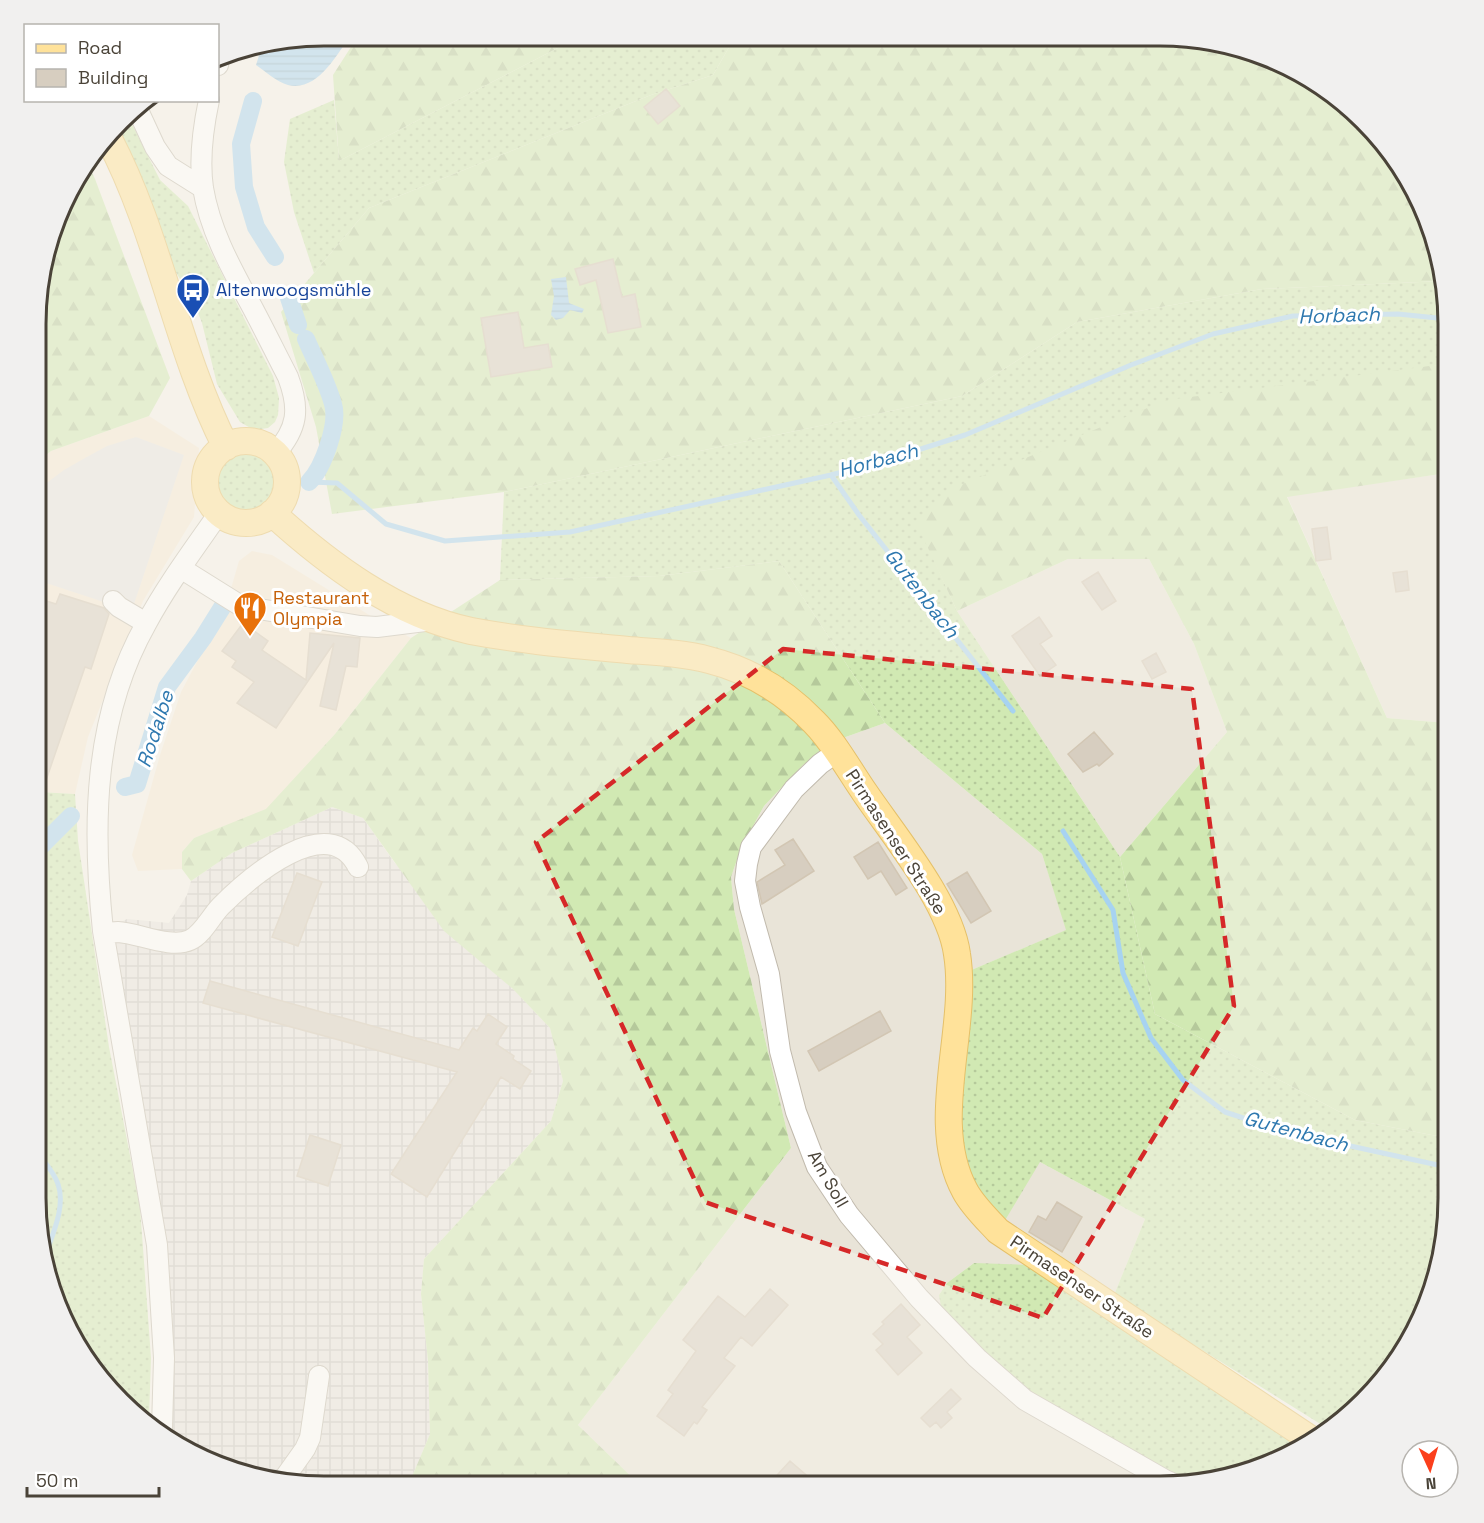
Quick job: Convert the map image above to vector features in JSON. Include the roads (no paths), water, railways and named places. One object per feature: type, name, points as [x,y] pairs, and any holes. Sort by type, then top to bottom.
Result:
[{"type":"main road","points":[[112,146],[139,206],[200,390],[226,447]]},
{"type":"main road","points":[[246,441],[267,447],[275,454],[283,465],[286,491],[281,503],[272,513],[251,523],[229,519],[211,505],[205,484],[210,462],[226,447],[246,441]]},
{"type":"main road","name":"Pirmasenser Straße","points":[[272,513],[347,575],[376,592],[435,620],[470,630],[508,636],[710,660],[736,669],[782,693],[816,724],[837,752],[928,886],[953,933],[958,955],[959,1007],[951,1077],[949,1124],[955,1168],[965,1191],[999,1231],[1305,1435]]},
{"type":"street","points":[[209,102],[203,147],[204,188],[211,218],[224,253],[295,395],[296,413],[293,427],[286,441],[275,454]]},
{"type":"street","points":[[141,116],[155,147],[168,166],[204,188]]},
{"type":"street","points":[[162,1424],[164,1359],[157,1245],[104,934],[97,858],[100,765],[117,688],[146,623],[219,513]]},
{"type":"street","name":"Pirmasenser Straße","points":[[182,569],[238,604],[247,607],[369,626],[435,620]]},
{"type":"street","points":[[113,601],[118,607],[146,623]]},
{"type":"street","name":"Am Soll","points":[[837,752],[820,764],[794,789],[751,847],[745,881],[769,974],[780,1051],[796,1112],[817,1167],[849,1215],[919,1298],[1005,1385],[1025,1400],[1159,1476]]},
{"type":"street","points":[[104,934],[117,932],[176,943],[191,940],[228,900],[266,869],[311,844],[326,843],[344,849],[358,867]]},
{"type":"street","points":[[287,1474],[305,1449],[310,1437],[319,1376]]},
{"type":"water","points":[[343,46],[325,71],[308,83],[298,86],[284,84],[256,65],[259,55],[270,52],[307,47]]},
{"type":"water","points":[[566,277],[569,303],[584,309],[582,313],[570,310],[563,318],[556,320],[551,315],[554,296],[551,279]]},
{"type":"waterway","name":"Rodalbe","points":[[253,101],[241,144],[244,187],[256,227],[275,257]]},
{"type":"waterway","name":"Rodalbe","points":[[289,298],[298,325]]},
{"type":"waterway","name":"Horbach","points":[[309,482],[337,483],[386,524],[445,541],[570,532],[831,475],[883,461],[965,435],[1131,365],[1213,334],[1293,316],[1398,314],[1438,318]]},
{"type":"waterway","name":"Rodalbe","points":[[306,339],[328,388],[334,413],[332,434],[320,467],[309,482]]},
{"type":"waterway","name":"Gutenbach","points":[[831,475],[859,515],[1013,711]]},
{"type":"waterway","name":"Rodalbe","points":[[125,787],[137,784],[167,687],[223,606]]},
{"type":"waterway","name":"Rodalbe","points":[[46,841],[71,816]]},
{"type":"waterway","name":"Gutenbach","points":[[1063,831],[1113,910],[1123,973],[1151,1038],[1183,1080],[1225,1112],[1286,1132],[1438,1165]]},
{"type":"waterway","name":"Rodalbe","points":[[46,1164],[54,1175],[60,1193],[57,1221],[50,1242]]},
{"type":"place","name":"Altenwoogsmühle","points":[[193,319]]},
{"type":"place","name":"Restaurant Olympia","points":[[250,637]]}]
